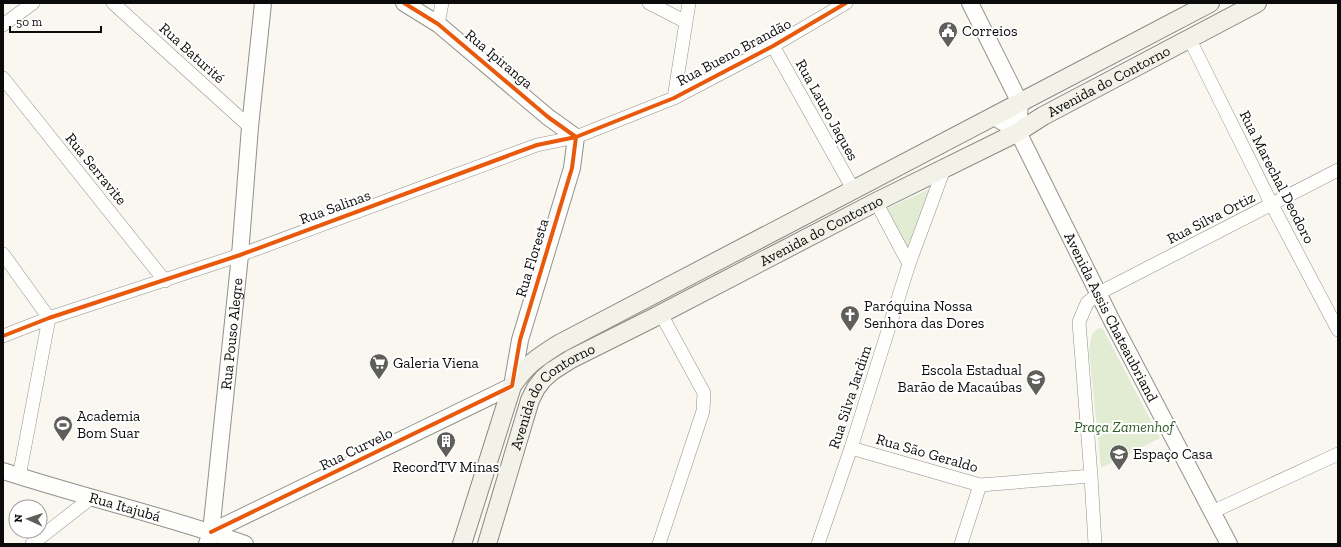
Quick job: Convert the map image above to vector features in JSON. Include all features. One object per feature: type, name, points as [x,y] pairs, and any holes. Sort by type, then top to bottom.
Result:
[{"type":"main road","name":"Avenida do Contorno","points":[[462,544],[512,386],[532,362],[559,344],[1210,3]]},
{"type":"main road","name":"Avenida do Contorno","points":[[487,544],[530,400],[540,383],[552,371],[572,359],[876,202],[1018,132],[1043,116],[1257,3]]},
{"type":"main road","points":[[512,386],[530,400]]},
{"type":"street","points":[[3,25],[33,3]]},
{"type":"street","name":"Rua Baturité","points":[[113,3],[250,127]]},
{"type":"street","name":"Rua Pouso Alegre","points":[[209,538],[240,255],[250,127],[263,3]]},
{"type":"street","name":"Rua Ipiranga","points":[[404,3],[438,24],[548,117],[576,137]]},
{"type":"street","points":[[438,24],[442,3]]},
{"type":"street","points":[[649,3],[686,22]]},
{"type":"street","points":[[674,98],[689,3]]},
{"type":"street","name":"Rua Bueno Brandão","points":[[674,98],[773,46],[846,3]]},
{"type":"street","points":[[970,3],[1020,103],[1018,132],[993,116]]},
{"type":"street","name":"Rua Marechal Deodoro","points":[[1189,38],[1272,205],[1338,330]]},
{"type":"street","name":"Rua Lauro Jaques","points":[[773,46],[853,189]]},
{"type":"street","name":"Rua Serravite","points":[[3,78],[165,281]]},
{"type":"street","name":"Rua Salinas","points":[[3,336],[49,318],[240,255],[537,145],[576,137],[674,98]]},
{"type":"street","name":"Avenida Assis Chateaubriand","points":[[1018,132],[1099,294],[1230,544]]},
{"type":"street","name":"Rua Floresta","points":[[512,386],[520,340],[572,168],[576,137]]},
{"type":"street","name":"Rua Silva Jardim","points":[[818,544],[909,264],[944,169]]},
{"type":"street","name":"Rua Silva Ortiz","points":[[1095,544],[1079,322],[1087,303],[1099,294],[1338,170]]},
{"type":"street","points":[[876,202],[909,264]]},
{"type":"street","points":[[3,254],[49,318],[20,477]]},
{"type":"street","points":[[659,544],[703,411],[704,402],[704,394],[661,314]]},
{"type":"street","name":"Rua Curvelo","points":[[209,538],[512,386]]},
{"type":"street","name":"Rua São Geraldo","points":[[850,448],[980,484],[1091,476]]},
{"type":"street","points":[[1212,512],[1338,454]]},
{"type":"street","name":"Rua Itajubá","points":[[3,472],[91,498],[209,538],[245,544]]},
{"type":"street","points":[[961,544],[980,484]]},
{"type":"street","points":[[32,544],[91,498]]},
{"type":"green space","points":[[932,188],[909,253],[886,209]]},
{"type":"green space","name":"Praça Zamenhof","points":[[1099,328],[1103,329],[1160,438],[1101,468],[1089,350],[1092,334]]},
{"type":"cycle path","points":[[211,532],[512,386],[520,340],[572,168],[576,137],[548,117],[438,24],[404,3]]},
{"type":"cycle path","points":[[3,336],[49,318],[240,255],[537,145],[576,137],[674,98],[773,46],[846,3]]},
{"type":"place","name":"Correios","points":[[948,48]]},
{"type":"place","name":"Paróquina Nossa Senhora das Dores","points":[[850,332]]},
{"type":"place","name":"Galeria Viena","points":[[379,380]]},
{"type":"place","name":"Escola Estadual Barão de Macaúbas","points":[[1036,396]]},
{"type":"place","name":"Academia Bom Suar","points":[[63,442]]},
{"type":"place","name":"RecordTV Minas","points":[[446,458]]},
{"type":"place","name":"Espaço Casa","points":[[1119,471]]}]
